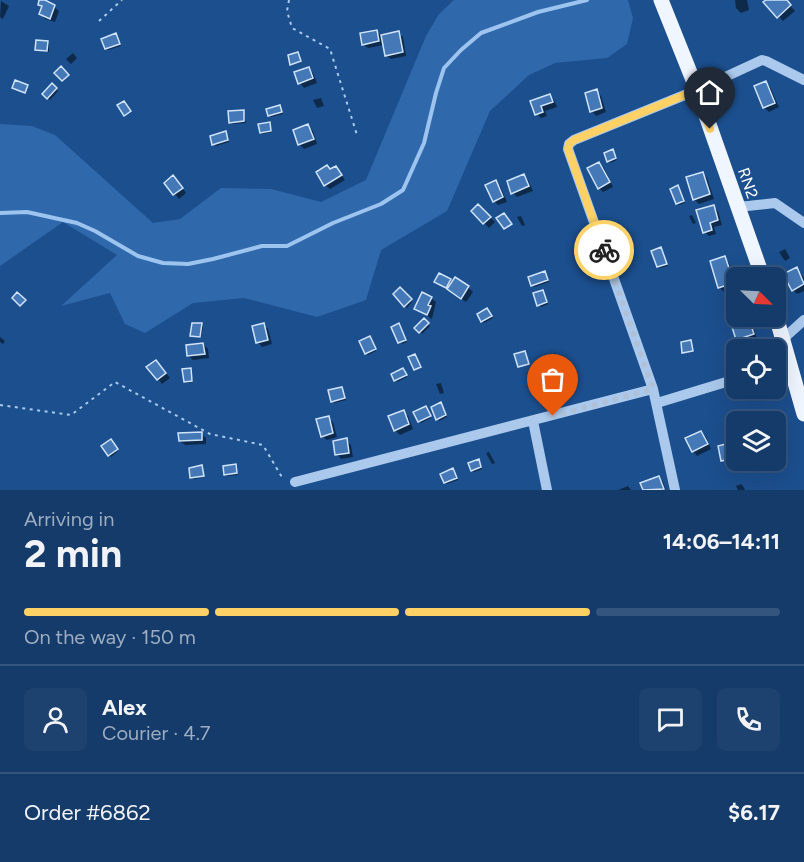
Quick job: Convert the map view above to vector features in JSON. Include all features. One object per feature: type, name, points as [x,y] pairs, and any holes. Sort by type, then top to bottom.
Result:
[{"type":"main road","name":"RN2","points":[[661,0],[697,90],[759,267]]},
{"type":"main road","points":[[779,327],[783,339]]},
{"type":"main road","points":[[786,374],[804,414]]},
{"type":"street","points":[[675,490],[653,389],[568,149],[569,144],[764,60],[804,80]]},
{"type":"street","points":[[738,207],[775,203],[804,223]]},
{"type":"street","points":[[783,339],[804,320]]},
{"type":"street","points":[[657,403],[726,382]]},
{"type":"street","points":[[295,482],[653,389]]},
{"type":"street","points":[[533,421],[547,490]]},
{"type":"path","points":[[99,21],[122,0]]},
{"type":"path","points":[[289,0],[287,11],[292,28],[330,49],[357,135]]},
{"type":"path","points":[[0,405],[70,415],[116,382],[210,434],[263,445],[282,479],[295,482]]},
{"type":"shaded area","points":[[454,0],[628,0],[633,18],[627,44],[607,58],[555,63],[529,75],[490,111],[447,211],[381,250],[366,300],[317,317],[244,298],[193,303],[145,333],[125,324],[110,293],[61,306],[117,255],[63,222],[0,266],[0,124],[32,126],[55,135],[153,223],[180,219],[221,188],[271,189],[321,202],[366,180],[426,36],[439,14]]},
{"type":"building","points":[[39,0],[55,5],[50,19],[39,14],[42,6],[38,5]]},
{"type":"building","points":[[787,0],[791,5],[777,18],[763,2]]},
{"type":"building","points":[[377,30],[379,41],[362,45],[360,33]]},
{"type":"building","points":[[399,31],[403,52],[385,56],[381,35]]},
{"type":"building","points":[[116,33],[120,44],[105,49],[101,39]]},
{"type":"building","points":[[36,40],[48,41],[47,51],[35,50]]},
{"type":"building","points":[[298,52],[301,61],[290,65],[288,55]]},
{"type":"building","points":[[61,66],[69,75],[62,81],[54,73]]},
{"type":"building","points":[[309,67],[313,78],[298,84],[294,72]]},
{"type":"building","points":[[15,80],[28,85],[25,93],[12,88]]},
{"type":"building","points":[[766,81],[775,103],[763,108],[754,86]]},
{"type":"building","points":[[52,83],[57,88],[47,99],[42,94]]},
{"type":"building","points":[[597,89],[602,108],[590,112],[585,93]]},
{"type":"building","points":[[550,94],[553,102],[541,106],[543,112],[535,115],[530,101]]},
{"type":"building","points":[[124,101],[131,111],[124,116],[117,105]]},
{"type":"building","points":[[280,105],[282,112],[268,116],[266,109]]},
{"type":"building","points":[[244,110],[244,121],[229,123],[228,111]]},
{"type":"building","points":[[270,122],[271,131],[260,133],[258,124]]},
{"type":"building","points":[[308,124],[314,139],[298,145],[293,130]]},
{"type":"building","points":[[226,131],[228,140],[212,145],[210,136]]},
{"type":"building","points":[[613,149],[616,158],[607,162],[604,153]]},
{"type":"building","points":[[599,162],[610,182],[598,189],[587,168]]},
{"type":"building","points":[[327,165],[330,169],[336,166],[342,175],[324,186],[316,172]]},
{"type":"building","points":[[703,172],[710,194],[693,200],[686,177]]},
{"type":"building","points":[[524,174],[529,186],[511,194],[507,181]]},
{"type":"building","points":[[173,175],[183,188],[173,195],[164,183]]},
{"type":"building","points":[[496,180],[503,197],[493,202],[485,185]]},
{"type":"building","points":[[678,185],[684,201],[676,204],[670,189]]},
{"type":"building","points":[[478,204],[491,217],[483,224],[471,211]]},
{"type":"building","points":[[714,205],[718,220],[710,223],[712,230],[703,233],[696,210]]},
{"type":"building","points":[[504,213],[512,224],[504,229],[496,218]]},
{"type":"building","points":[[661,247],[667,264],[657,267],[651,251]]},
{"type":"building","points":[[725,256],[729,267],[726,267],[726,286],[718,288],[710,261]]},
{"type":"building","points":[[797,267],[804,284],[792,291],[786,280],[786,272]]},
{"type":"building","points":[[545,271],[548,280],[531,286],[528,277]]},
{"type":"building","points":[[439,273],[451,279],[446,288],[434,282]]},
{"type":"building","points":[[455,277],[469,286],[461,299],[447,289]]},
{"type":"building","points":[[400,287],[412,299],[404,307],[393,294]]},
{"type":"building","points":[[543,290],[547,302],[537,306],[533,293]]},
{"type":"building","points":[[17,292],[26,300],[20,306],[12,298]]},
{"type":"building","points":[[422,292],[432,297],[427,315],[414,309]]},
{"type":"building","points":[[487,308],[492,316],[481,322],[477,314]]},
{"type":"building","points":[[424,318],[429,323],[419,333],[414,328]]},
{"type":"building","points":[[192,323],[202,323],[200,337],[190,336]]},
{"type":"building","points":[[264,323],[268,340],[256,343],[252,326]]},
{"type":"building","points":[[399,323],[406,340],[398,343],[391,327]]},
{"type":"building","points":[[732,327],[752,327],[754,334],[736,339]]},
{"type":"building","points":[[370,336],[376,349],[365,354],[359,341]]},
{"type":"building","points":[[691,340],[693,351],[682,353],[681,342]]},
{"type":"building","points":[[203,343],[205,354],[187,356],[186,345]]},
{"type":"building","points":[[525,351],[529,364],[518,367],[514,354]]},
{"type":"building","points":[[415,354],[421,367],[414,370],[408,357]]},
{"type":"building","points":[[156,360],[166,373],[157,380],[146,367]]},
{"type":"building","points":[[191,368],[192,381],[184,382],[182,369]]},
{"type":"building","points":[[403,368],[407,375],[394,381],[391,374]]},
{"type":"building","points":[[551,382],[553,392],[538,395],[536,386]]},
{"type":"building","points":[[342,387],[345,398],[331,402],[328,390]]},
{"type":"building","points":[[441,402],[446,415],[436,420],[431,407]]},
{"type":"building","points":[[426,406],[431,416],[418,422],[413,412]]},
{"type":"building","points":[[404,410],[409,424],[394,431],[388,416]]},
{"type":"building","points":[[329,416],[333,433],[321,437],[316,419]]},
{"type":"building","points":[[701,431],[708,444],[692,452],[685,438]]},
{"type":"building","points":[[202,432],[202,440],[179,441],[178,433]]},
{"type":"building","points":[[347,438],[349,453],[335,455],[333,441]]},
{"type":"building","points":[[111,439],[118,449],[108,456],[101,446]]},
{"type":"building","points":[[726,444],[726,460],[721,461],[718,446]]},
{"type":"building","points":[[479,459],[481,467],[471,471],[468,463]]},
{"type":"building","points":[[236,464],[237,473],[224,475],[223,466]]},
{"type":"building","points":[[202,465],[204,476],[190,478],[189,468]]},
{"type":"building","points":[[453,468],[457,478],[444,483],[440,474]]},
{"type":"building","points":[[659,476],[664,489],[643,490],[640,483]]},
{"type":"waterway","points":[[0,213],[27,212],[77,223],[138,256],[163,263],[188,264],[262,246],[287,246],[333,223],[381,204],[403,190],[424,143],[444,68],[481,33],[538,12],[587,0]]},
{"type":"way so far","points":[[553,416],[653,389],[604,250]]},
{"type":"route","points":[[604,250],[568,149],[569,144],[697,90],[710,129]]}]
